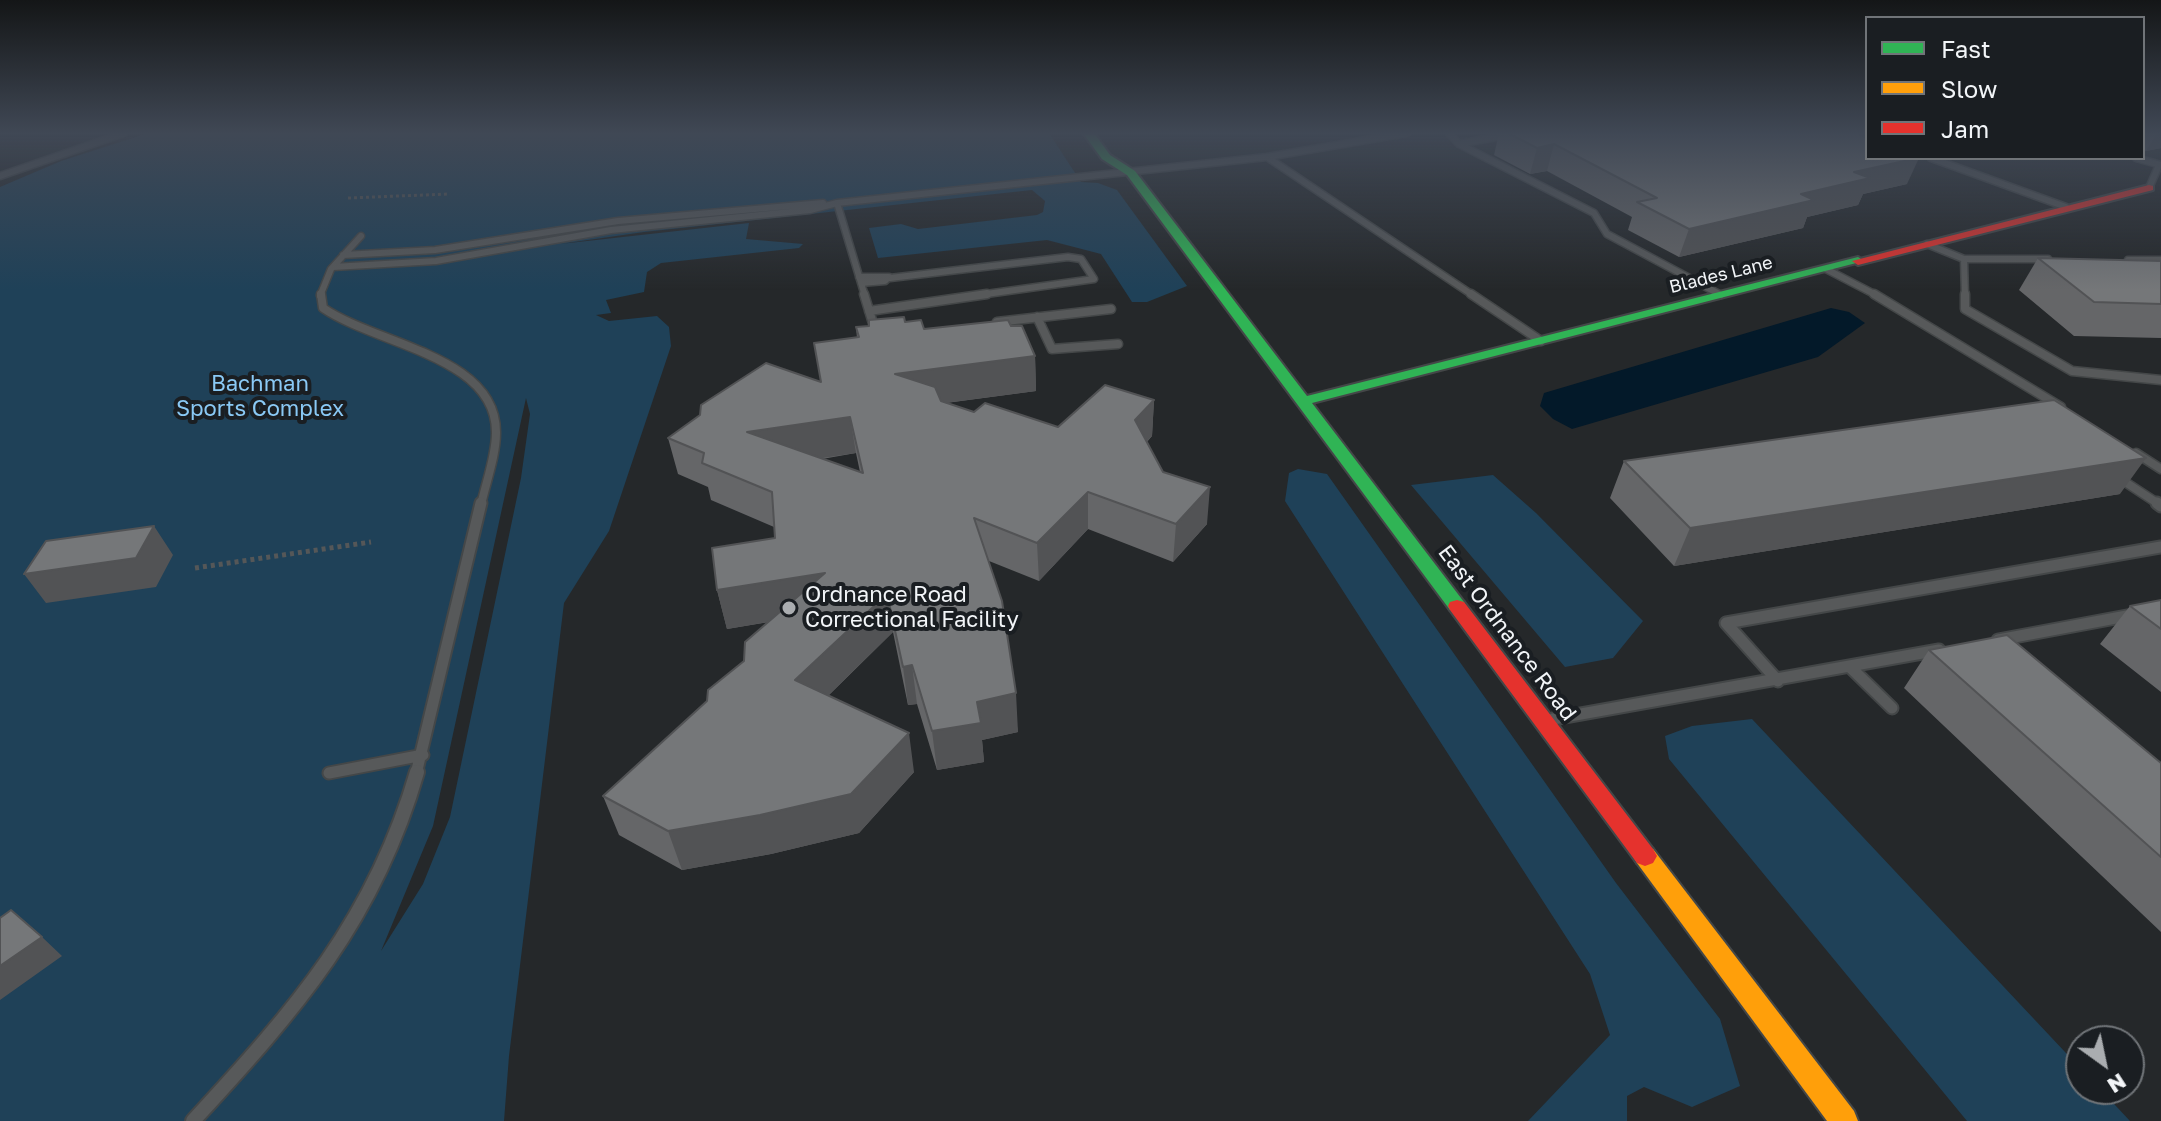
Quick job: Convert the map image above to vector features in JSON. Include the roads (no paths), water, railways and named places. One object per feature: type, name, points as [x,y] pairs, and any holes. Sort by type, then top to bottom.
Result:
[{"type":"main road","name":"East Ordnance Road","points":[[1140,185],[1844,1121]]},
{"type":"main road","name":"Blades Lane","points":[[1304,401],[2149,188]]},
{"type":"lane","points":[[343,255],[453,249],[629,220],[1010,185]]},
{"type":"lane","points":[[1309,185],[1541,341]]},
{"type":"lane","points":[[1540,185],[1594,213],[1607,234],[1721,295]]},
{"type":"lane","points":[[2006,185],[2066,207]]},
{"type":"lane","points":[[333,267],[454,258],[611,230],[810,210],[837,203]]},
{"type":"lane","points":[[837,203],[877,337],[891,335]]},
{"type":"lane","points":[[193,1121],[274,1032],[358,918],[396,840],[423,755],[453,638],[498,417],[489,393],[471,376],[329,314],[320,303],[333,267],[361,236]]},
{"type":"lane","points":[[1925,243],[1964,259],[2055,259]]},
{"type":"lane","points":[[860,280],[1068,257],[1081,259],[1094,279],[868,308]]},
{"type":"lane","points":[[1964,259],[1965,309],[2072,371],[2161,380]]},
{"type":"lane","points":[[2116,260],[2161,260]]},
{"type":"lane","points":[[1826,269],[1915,316],[2072,414]]},
{"type":"lane","points":[[993,323],[1111,309]]},
{"type":"lane","points":[[1037,317],[1052,349],[1118,344]]},
{"type":"lane","points":[[2046,408],[2060,406]]},
{"type":"lane","points":[[2123,446],[2161,469]]},
{"type":"lane","points":[[2109,472],[2161,506]]},
{"type":"lane","points":[[1778,681],[1726,623],[2161,547]]},
{"type":"lane","points":[[1978,643],[2147,612]]},
{"type":"lane","points":[[1543,720],[1778,681],[1949,648]]},
{"type":"lane","points":[[1849,666],[1892,708]]},
{"type":"lane","points":[[329,773],[423,755]]},
{"type":"place","name":"Ordnance Road Correctional Facility","points":[[789,608]]},
{"type":"park label","name":"Bachman Sports Complex","points":[[260,396]]}]
